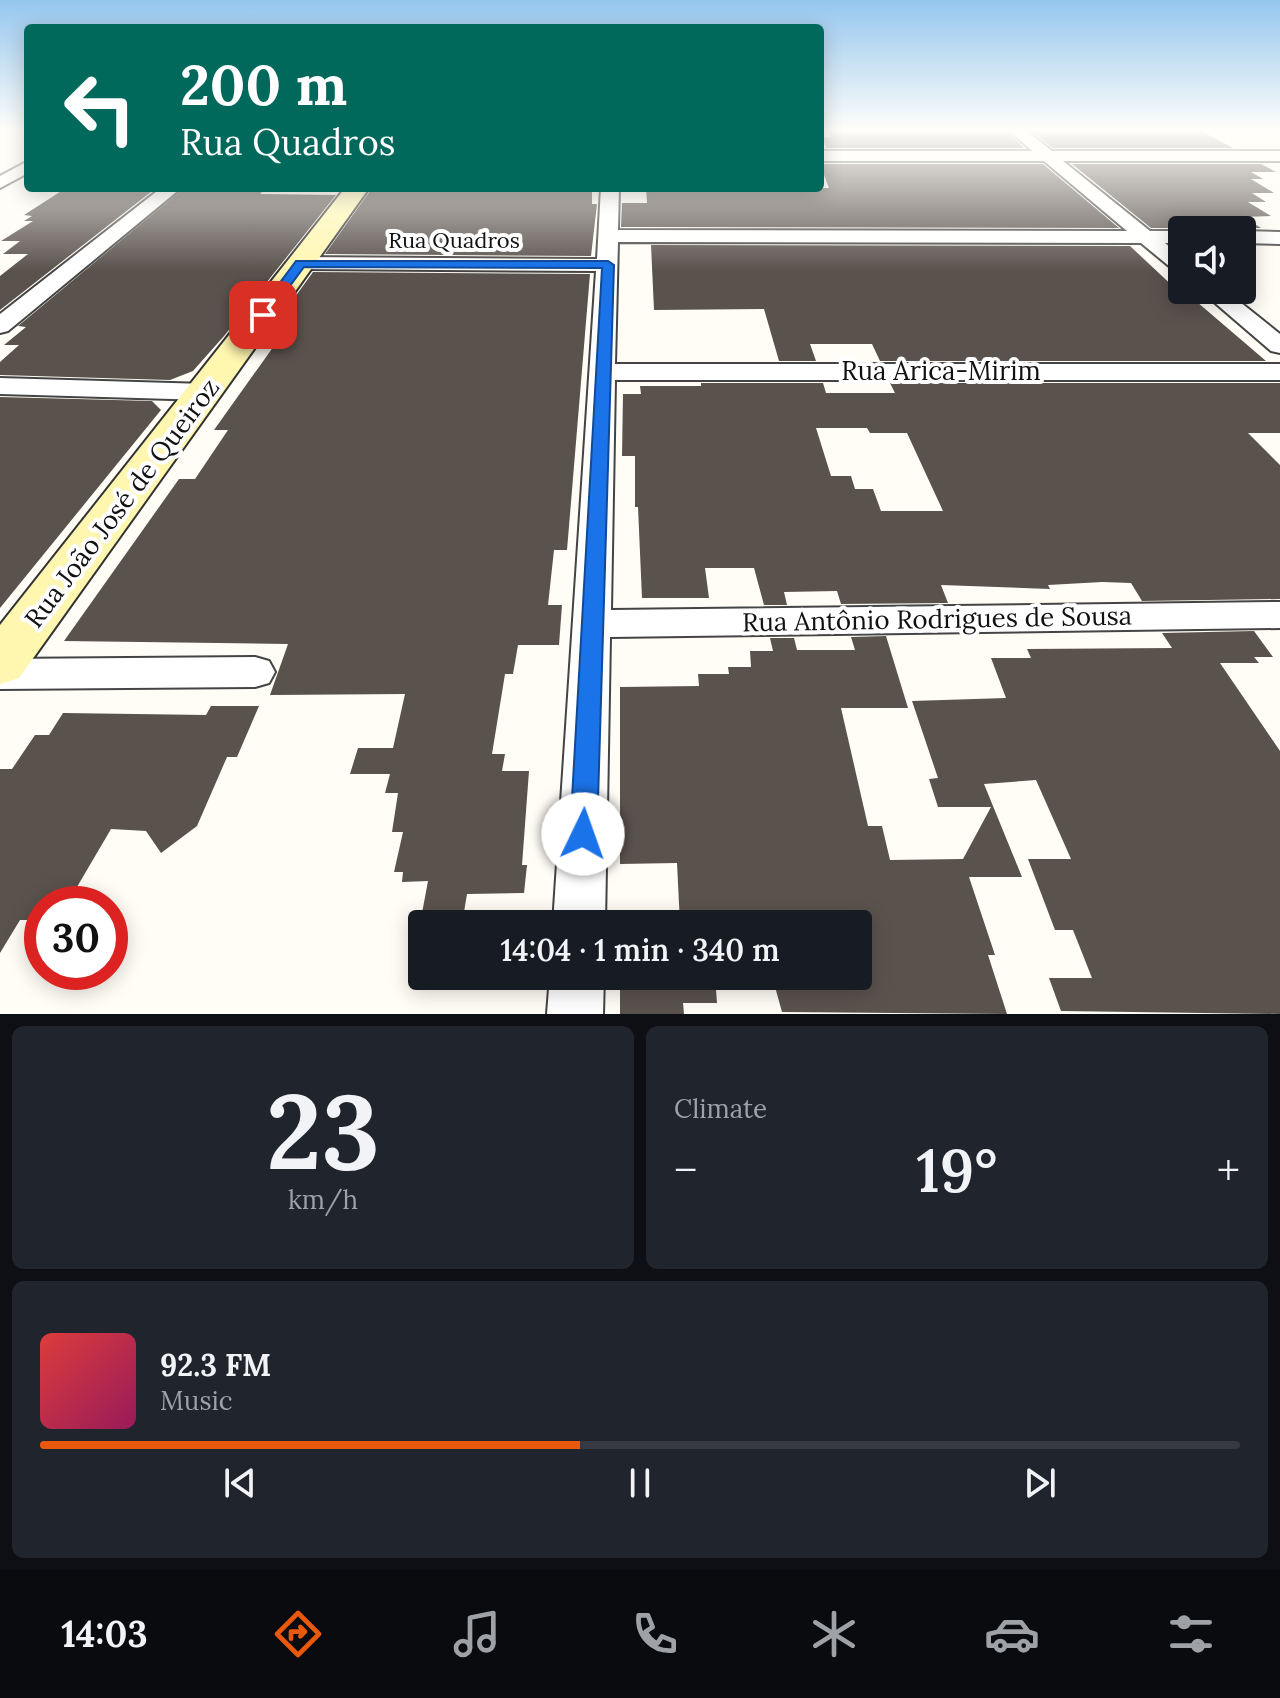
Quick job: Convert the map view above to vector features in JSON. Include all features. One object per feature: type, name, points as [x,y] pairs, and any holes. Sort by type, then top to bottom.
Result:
[{"type":"street","points":[[1072,176],[1168,256]]},
{"type":"street","points":[[0,326],[167,192]]},
{"type":"street","name":"Rua João José de Queiroz","points":[[0,664],[354,192]]},
{"type":"street","points":[[580,910],[610,192]]},
{"type":"street","name":"Rua Quadros","points":[[300,263],[609,250],[1168,237]]},
{"type":"street","points":[[1256,237],[1280,238]]},
{"type":"street","points":[[1228,304],[1280,346]]},
{"type":"street","name":"Rua Arica-Mirim","points":[[602,372],[1280,372]]},
{"type":"street","points":[[0,386],[206,392]]},
{"type":"street","name":"Rua Antônio Rodrigues de Sousa","points":[[594,624],[1280,615]]},
{"type":"street","points":[[0,674],[255,672]]},
{"type":"street","points":[[575,1014],[576,990]]},
{"type":"building","points":[[825,176],[1058,176],[1119,228],[621,227],[622,203],[647,203],[646,192],[824,192],[824,188],[829,188]]},
{"type":"building","points":[[1087,176],[1258,176],[1263,179],[1251,179],[1274,193],[1252,193],[1266,202],[1248,202],[1271,216],[1168,216],[1168,228],[1151,228]]},
{"type":"building","points":[[60,192],[151,192],[0,310],[0,276],[28,254],[3,254],[20,241],[1,241],[33,221],[24,221],[32,216],[24,215]]},
{"type":"building","points":[[179,192],[336,195],[193,371],[170,380],[0,375],[0,362],[19,345],[4,345],[26,327],[18,326]]},
{"type":"building","points":[[369,192],[592,192],[592,204],[597,204],[591,256],[325,254]]},
{"type":"building","points":[[651,245],[1130,246],[1168,282],[1168,304],[1199,304],[1266,361],[880,361],[872,344],[810,344],[816,361],[779,361],[764,309],[654,310]]},
{"type":"building","points":[[313,272],[590,274],[567,550],[554,550],[548,605],[562,605],[559,645],[518,645],[513,674],[505,674],[492,754],[505,754],[502,771],[529,771],[522,865],[527,865],[524,893],[467,894],[464,910],[423,910],[428,881],[402,882],[403,872],[394,872],[403,832],[392,832],[398,793],[385,793],[390,774],[350,774],[358,748],[393,748],[405,694],[270,695],[288,644],[64,641],[179,479],[195,479],[228,430],[214,430],[281,336],[267,336]]},
{"type":"building","points":[[701,383],[823,383],[826,393],[895,393],[890,383],[1280,383],[1280,433],[1248,433],[1280,465],[1280,599],[1142,601],[1131,583],[1102,582],[1048,585],[1050,589],[941,585],[948,603],[841,604],[837,591],[784,592],[787,605],[764,605],[754,568],[705,568],[709,598],[642,598],[638,507],[635,507],[635,456],[622,456],[623,394],[641,394],[640,386],[701,386]],"holes":[[[816,428],[867,428],[870,433],[907,433],[943,511],[881,511],[873,489],[855,489],[851,476],[831,476]]]},
{"type":"building","points":[[0,397],[152,401],[161,410],[0,608]]},
{"type":"building","points":[[1254,631],[1273,657],[1254,657],[1259,663],[1220,663],[1280,751],[1280,1014],[1061,1011],[1049,978],[1092,978],[1073,930],[1055,930],[1028,859],[1071,859],[1036,780],[984,784],[1022,877],[969,877],[995,955],[988,955],[1007,1014],[782,1012],[776,990],[872,990],[872,910],[679,910],[677,863],[620,864],[620,687],[699,686],[698,674],[729,674],[728,667],[751,667],[750,651],[773,651],[770,638],[794,638],[797,650],[855,650],[851,637],[886,636],[908,708],[841,708],[868,826],[882,826],[890,860],[963,859],[991,807],[938,807],[929,779],[938,778],[912,701],[1006,698],[991,658],[1031,658],[1027,649],[1172,648],[1162,633]]},
{"type":"building","points":[[211,706],[259,706],[237,757],[227,757],[197,826],[161,853],[146,831],[111,829],[78,886],[24,886],[24,920],[20,920],[0,953],[0,769],[12,769],[35,735],[49,735],[63,713],[206,715]]},
{"type":"building","points":[[620,990],[716,990],[717,1003],[683,1003],[684,1014],[620,1014]]},
{"type":"route","points":[[263,315],[300,263],[608,265],[583,834]]}]
